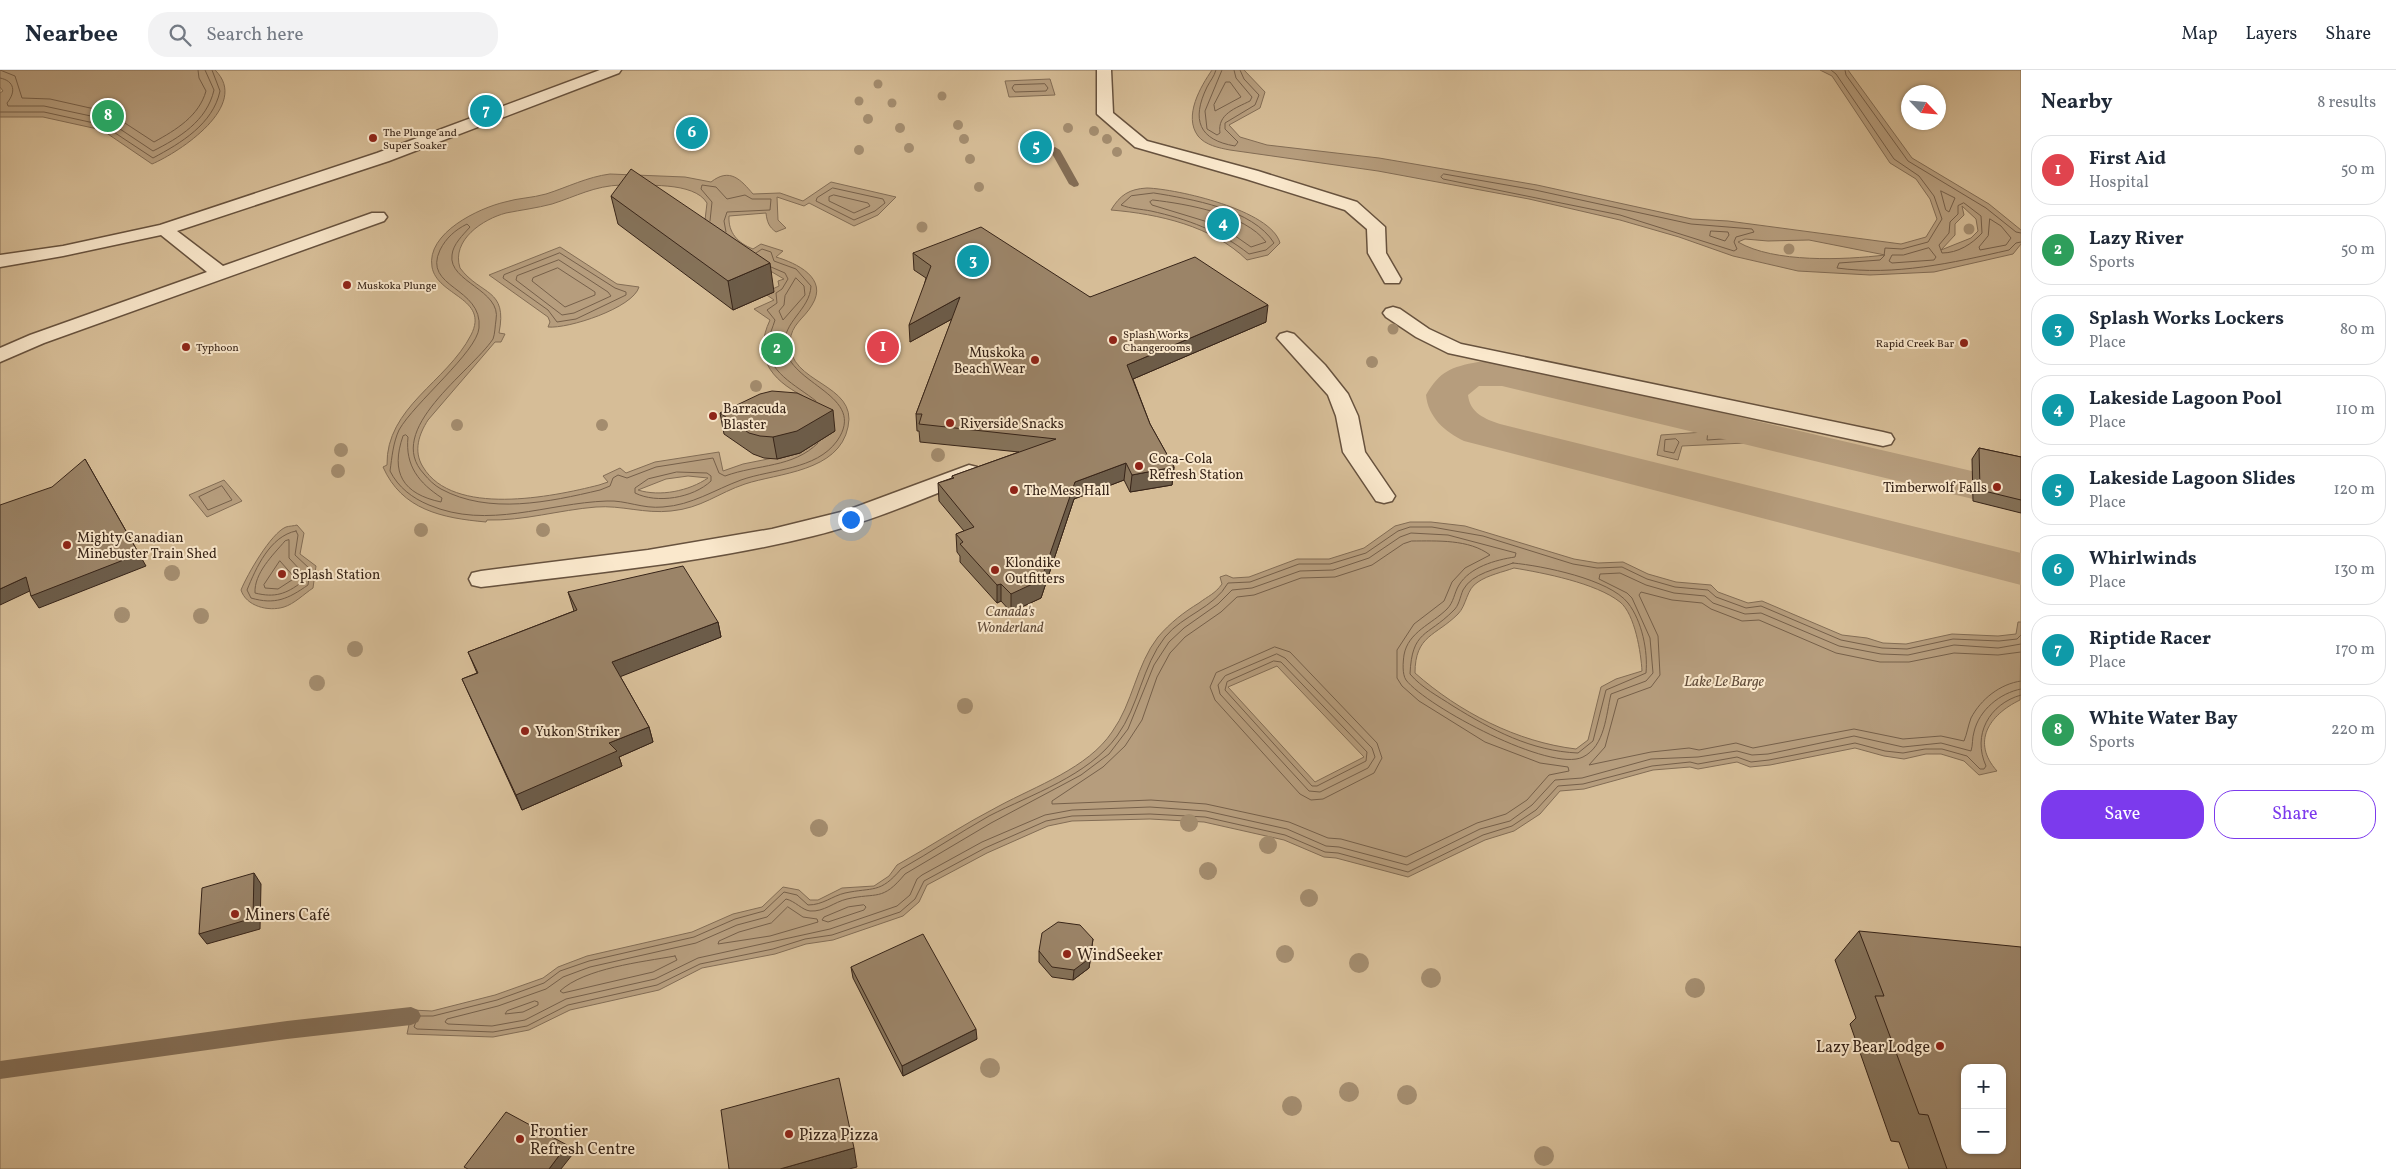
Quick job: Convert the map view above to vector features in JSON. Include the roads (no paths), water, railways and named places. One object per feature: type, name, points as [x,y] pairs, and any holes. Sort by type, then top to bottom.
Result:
[{"type":"lane","points":[[0,261],[63,251],[164,230],[383,156],[614,70]]},
{"type":"lane","points":[[1104,70],[1105,114],[1141,144],[1252,175],[1351,206],[1376,227],[1377,253],[1392,279]]},
{"type":"lane","points":[[0,356],[37,339],[378,217]]},
{"type":"lane","points":[[164,230],[220,274]]},
{"type":"lane","points":[[1394,313],[1408,326],[1425,336],[1455,349],[1883,439]]},
{"type":"lane","points":[[1287,338],[1338,394],[1347,416],[1354,452],[1384,496]]},
{"type":"lane","points":[[481,579],[709,549],[814,528],[902,499],[993,462]]},
{"type":"water","points":[[0,70],[215,70],[224,84],[224,98],[218,112],[208,126],[179,149],[152,164],[102,130],[43,117],[0,117],[0,93],[3,91],[0,87]]},
{"type":"water","points":[[1212,70],[1244,70],[1265,92],[1260,108],[1229,125],[1240,137],[1267,145],[1379,158],[1537,185],[1692,219],[1728,221],[1901,244],[1926,237],[1937,219],[1930,199],[1916,179],[1890,163],[1832,76],[1820,70],[1848,70],[1912,158],[1989,204],[2021,230],[2021,244],[2013,254],[1934,272],[1870,275],[1798,271],[1733,256],[1679,237],[1620,220],[1529,199],[1378,171],[1212,146],[1198,136],[1192,119],[1195,102]],"holes":[[[1962,206],[1976,219],[1978,231],[1971,238],[1941,250],[1955,235],[1955,224],[1964,215]],[[1745,239],[1768,241],[1809,240],[1885,255],[1830,259],[1790,257],[1770,254],[1738,242]]]},
{"type":"water","points":[[1050,79],[1055,95],[1009,97],[1005,81]]},
{"type":"water","points":[[602,175],[685,177],[711,182],[724,176],[729,176],[739,180],[753,194],[780,193],[803,201],[831,182],[896,197],[878,215],[854,226],[809,203],[804,206],[777,197],[778,220],[786,228],[776,232],[769,224],[766,213],[729,216],[732,232],[743,244],[753,249],[761,244],[783,251],[776,257],[801,268],[813,280],[816,287],[816,295],[809,310],[798,322],[791,336],[792,356],[810,376],[834,392],[843,401],[848,412],[848,427],[842,442],[833,453],[820,462],[806,468],[745,484],[701,504],[671,511],[661,512],[596,507],[514,519],[487,520],[486,522],[439,514],[412,502],[391,482],[383,467],[387,465],[389,445],[396,427],[407,411],[460,352],[471,335],[475,323],[474,313],[468,305],[436,277],[432,267],[432,255],[437,243],[456,224],[494,205],[546,194]],"holes":[[[621,185],[668,186],[691,191],[701,196],[707,203],[705,220],[748,265],[772,272],[784,279],[778,281],[779,286],[764,293],[774,300],[754,309],[770,320],[763,345],[768,365],[782,382],[803,396],[798,453],[743,464],[723,471],[719,452],[655,462],[626,473],[620,468],[603,476],[608,482],[599,485],[531,498],[479,498],[457,493],[437,483],[423,467],[418,455],[418,443],[422,431],[428,420],[495,342],[501,342],[505,334],[499,333],[501,318],[500,308],[496,300],[460,268],[458,258],[460,248],[471,232],[497,216],[552,204],[594,189]],[[688,476],[708,478],[700,483],[674,492],[656,493],[638,490],[666,479]]]},
{"type":"water","points":[[1147,188],[1200,197],[1242,211],[1273,231],[1280,243],[1268,255],[1247,260],[1218,238],[1201,230],[1148,215],[1111,210],[1118,200],[1130,191]]},
{"type":"water","points":[[560,247],[617,284],[639,287],[634,295],[625,302],[599,316],[570,325],[548,327],[550,322],[548,317],[489,275]]},
{"type":"water","points":[[1683,410],[1760,429],[1758,446],[1745,443],[1682,446],[1678,460],[1657,455],[1661,435],[1704,432],[1704,430],[1680,425]]},
{"type":"water","points":[[1832,447],[1972,480],[1973,489],[1831,456]]},
{"type":"water","points":[[224,480],[242,501],[207,517],[189,495]]},
{"type":"water","name":"Lake Le Barge","points":[[1410,522],[1431,522],[1465,526],[1574,559],[1598,563],[1623,562],[1648,574],[1676,582],[1711,585],[1718,592],[1748,603],[1762,601],[1842,635],[1867,638],[1883,643],[1906,644],[1952,634],[1998,636],[2016,634],[2018,622],[2021,622],[2020,700],[2009,706],[1992,721],[1987,730],[1985,740],[1985,750],[1997,771],[1979,775],[1964,761],[1941,754],[1926,754],[1904,759],[1855,748],[1770,765],[1750,767],[1737,762],[1698,769],[1690,767],[1653,770],[1584,789],[1560,791],[1540,814],[1514,831],[1485,840],[1408,877],[1336,858],[1324,857],[1284,840],[1204,822],[1150,819],[1072,821],[1048,826],[987,853],[927,885],[919,902],[903,916],[833,940],[806,944],[775,954],[702,968],[659,990],[570,1010],[529,1030],[493,1037],[407,1034],[412,1010],[432,1011],[495,995],[543,978],[558,967],[587,956],[692,932],[733,914],[762,907],[783,887],[799,890],[810,900],[818,900],[842,888],[874,886],[889,876],[897,865],[986,813],[1060,775],[1102,745],[1119,721],[1144,660],[1158,637],[1177,618],[1217,590],[1222,584],[1220,577],[1226,575],[1233,578],[1249,577],[1297,559],[1329,559],[1364,548],[1395,526]],"holes":[[[1514,568],[1554,576],[1598,589],[1620,602],[1630,615],[1639,644],[1642,671],[1616,679],[1601,687],[1588,740],[1576,749],[1532,740],[1490,723],[1450,700],[1415,673],[1416,660],[1423,643],[1458,614],[1474,585],[1486,577]],[[1277,666],[1364,757],[1315,782],[1228,687]]]},
{"type":"water","name":"Splash Station","points":[[297,525],[304,533],[300,554],[316,566],[313,588],[288,606],[271,609],[253,604],[244,596],[241,590],[248,575],[273,537],[286,527]]},
{"type":"waterway","points":[[1055,150],[1074,184]]},
{"type":"waterway","points":[[1973,485],[1502,374],[1486,373],[1463,378],[1456,382],[1447,395],[1450,410],[1454,415],[1465,425],[1486,434],[2021,569]]},
{"type":"waterway","points":[[0,1070],[287,1030],[411,1016]]},
{"type":"place","name":"Riptide Racer","points":[[486,111]]},
{"type":"place","name":"White Water Bay","points":[[108,116]]},
{"type":"place","name":"Whirlwinds","points":[[692,133]]},
{"type":"place","name":"The Plunge and Super Soaker","points":[[373,138]]},
{"type":"place","name":"Lakeside Lagoon Slides","points":[[1036,147]]},
{"type":"place","name":"Lakeside Lagoon Pool","points":[[1223,224]]},
{"type":"place","name":"Splash Works Lockers","points":[[973,261]]},
{"type":"place","name":"Muskoka Plunge","points":[[347,285]]},
{"type":"place","name":"Splash Works Changerooms","points":[[1113,340]]},
{"type":"place","name":"Rapid Creek Bar","points":[[1964,343]]},
{"type":"place","name":"Typhoon","points":[[186,347]]},
{"type":"place","name":"First Aid","points":[[883,347]]},
{"type":"place","name":"Lazy River","points":[[777,349]]},
{"type":"place","name":"Muskoka Beach Wear","points":[[1035,360]]},
{"type":"place","name":"Barracuda Blaster","points":[[713,416]]},
{"type":"place","name":"Riverside Snacks","points":[[950,423]]},
{"type":"place","name":"Coca-Cola Refresh Station","points":[[1139,466]]},
{"type":"place","name":"Timberwolf Falls","points":[[1997,487]]},
{"type":"place","name":"The Mess Hall","points":[[1014,490]]},
{"type":"place","name":"Mighty Canadian Minebuster Train Shed","points":[[67,545]]},
{"type":"place","name":"Klondike Outfitters","points":[[995,570]]},
{"type":"place","name":"Splash Station","points":[[282,574]]},
{"type":"place","name":"Yukon Striker","points":[[525,731]]},
{"type":"place","name":"Miners Café","points":[[235,914]]},
{"type":"place","name":"WindSeeker","points":[[1067,954]]},
{"type":"place","name":"Lazy Bear Lodge","points":[[1940,1046]]},
{"type":"place","name":"Pizza Pizza","points":[[789,1134]]},
{"type":"place","name":"Frontier Refresh Centre","points":[[520,1139]]},
{"type":"park label","name":"Canada's Wonderland","points":[[1010,620]]}]
